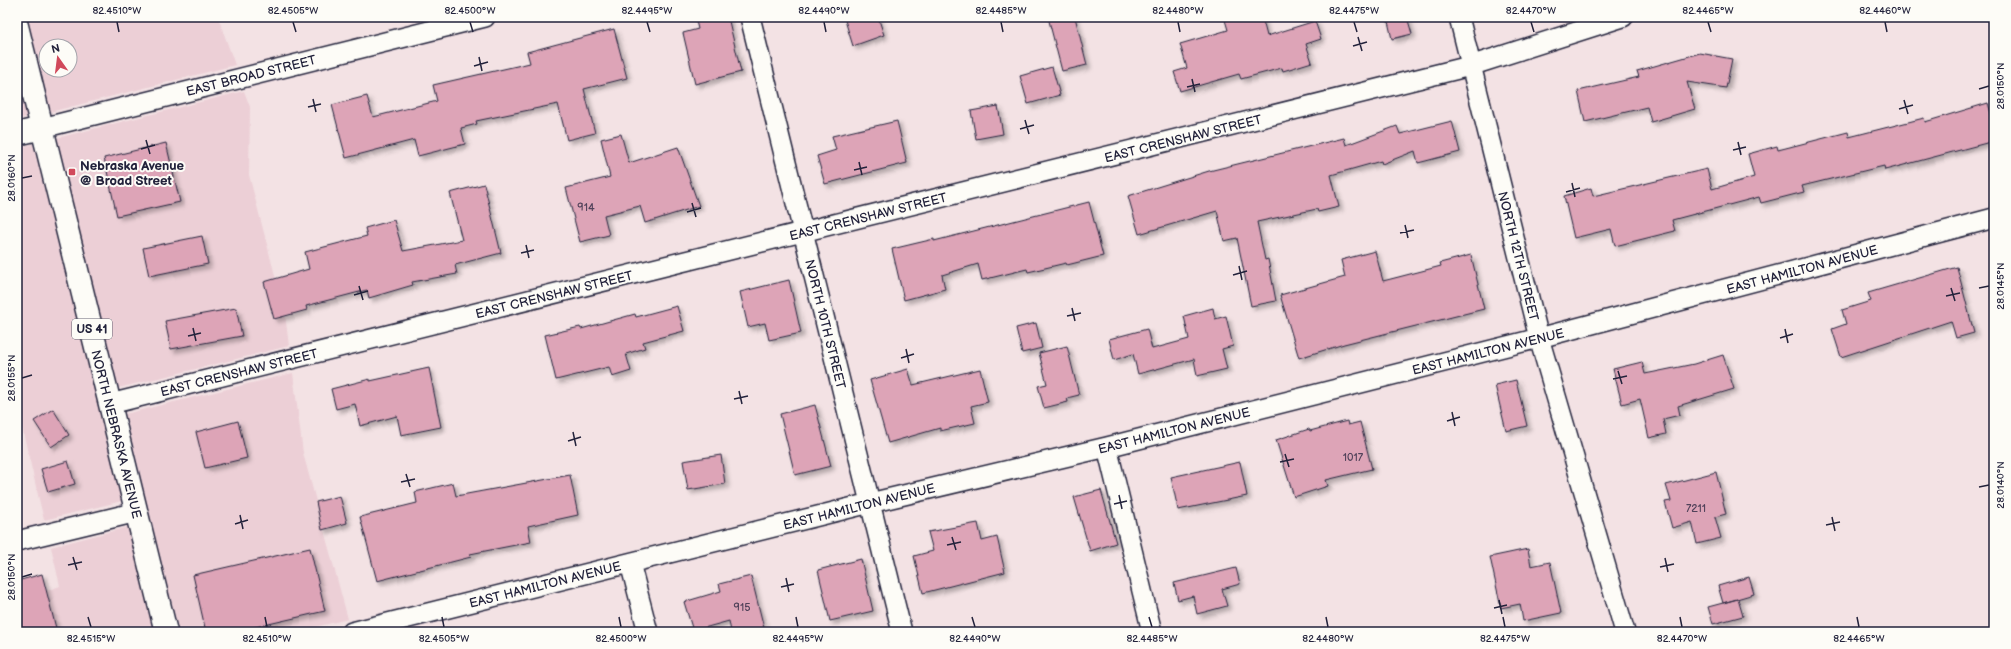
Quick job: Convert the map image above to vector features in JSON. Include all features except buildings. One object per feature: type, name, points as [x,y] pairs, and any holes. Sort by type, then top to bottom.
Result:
[{"type":"main road","name":"NORTH NEBRASKA AVENUE","points":[[17,26],[166,632]]},
{"type":"main road","name":"EAST BROAD STREET","points":[[17,134],[42,128]]},
{"type":"street","name":"EAST BROAD STREET","points":[[42,128],[485,17]]},
{"type":"street","name":"NORTH 10TH STREET","points":[[750,17],[902,632]]},
{"type":"street","name":"NORTH 12TH STREET","points":[[1459,17],[1539,338],[1625,632]]},
{"type":"street","name":"EAST CRENSHAW STREET","points":[[110,404],[1470,66],[1623,17]]},
{"type":"street","name":"EAST HAMILTON AVENUE","points":[[352,632],[870,503],[1107,447],[1539,338],[1994,218]]},
{"type":"street","points":[[1107,447],[1152,632]]},
{"type":"street","points":[[17,541],[136,512]]},
{"type":"street","points":[[630,563],[648,632]]},
{"type":"shaded area","points":[[27,17],[218,17],[235,65],[50,112],[42,78],[78,78],[78,38],[38,38],[38,62]]},
{"type":"shaded area","points":[[17,77],[27,117],[17,120]]},
{"type":"shaded area","points":[[244,91],[250,107],[249,175],[285,314],[289,346],[118,388],[57,138]]},
{"type":"shaded area","points":[[33,144],[122,501],[44,520],[17,407],[17,148]]},
{"type":"shaded area","points":[[293,373],[303,453],[348,619],[295,632],[179,632],[125,414]]},
{"type":"shaded area","points":[[128,527],[154,632],[17,632],[17,602],[60,586],[51,547]]},
{"type":"place","name":"Nebraska Avenue @ Broad Street","points":[[72,172]]}]
